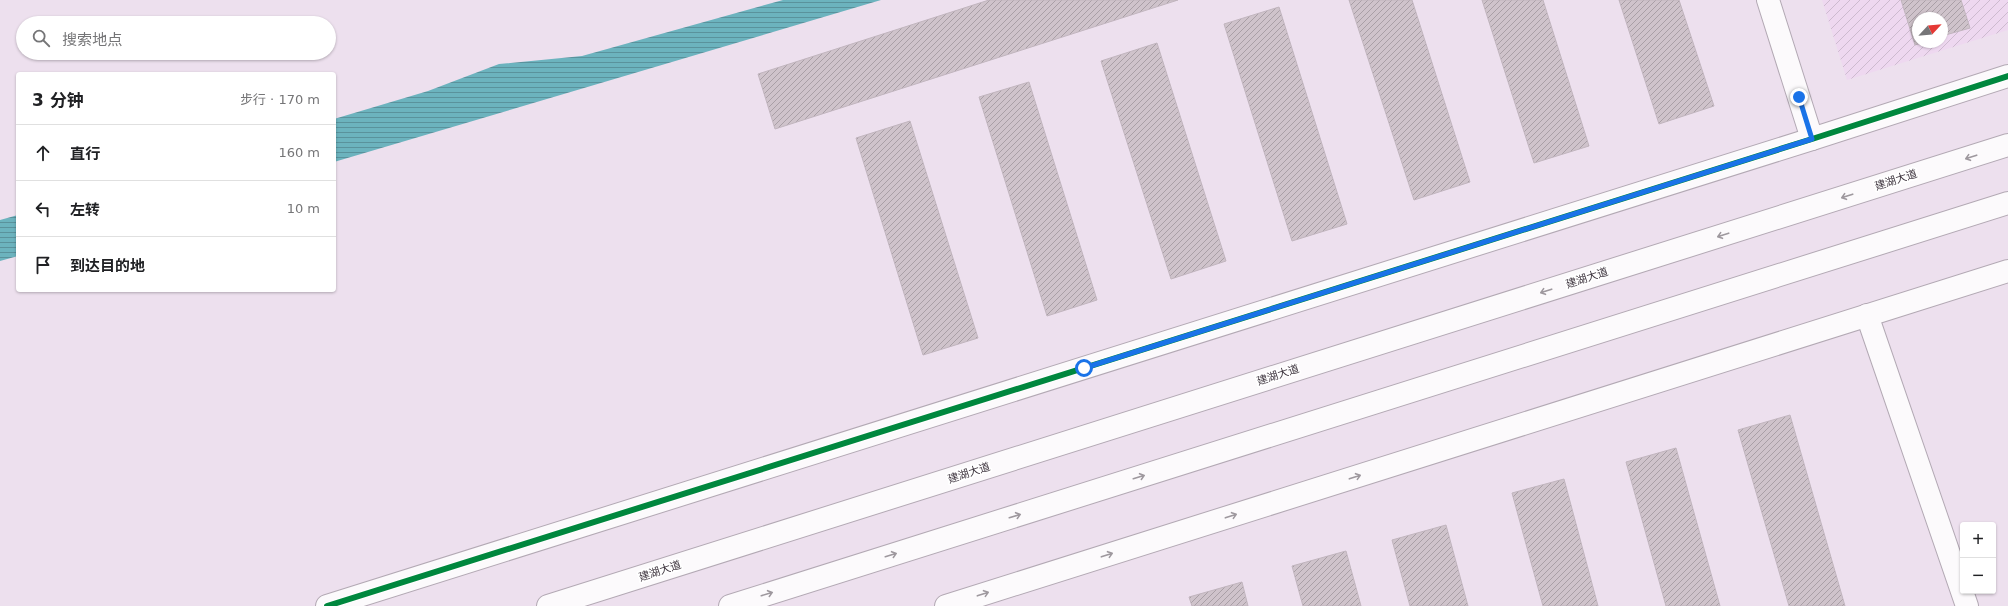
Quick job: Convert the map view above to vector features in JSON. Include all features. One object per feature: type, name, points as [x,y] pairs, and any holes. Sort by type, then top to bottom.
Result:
[{"type":"street","points":[[1768,0],[1812,139]]},
{"type":"street","points":[[327,606],[2008,76]]},
{"type":"street","name":"建湖大道","points":[[548,606],[2008,145]]},
{"type":"street","points":[[730,606],[2008,203]]},
{"type":"street","points":[[946,606],[2008,271]]},
{"type":"street","points":[[1867,315],[1967,606]]},
{"type":"shaded area","points":[[1822,0],[2008,0],[2008,30],[1847,80]]},
{"type":"water","points":[[783,0],[881,0],[336,161],[336,118],[428,91],[499,64],[582,56]]},
{"type":"water","points":[[16,216],[16,257],[0,261],[0,220]]},
{"type":"building","points":[[989,0],[1178,0],[775,129],[758,74]]},
{"type":"building","points":[[1349,0],[1412,0],[1470,182],[1414,200]]},
{"type":"building","points":[[1482,0],[1543,0],[1589,146],[1534,163]]},
{"type":"building","points":[[1619,0],[1679,0],[1714,106],[1659,124]]},
{"type":"building","points":[[1901,0],[1961,0],[1970,28],[1948,34],[1948,12],[1912,12],[1912,35]]},
{"type":"building","points":[[1279,7],[1347,224],[1292,241],[1224,24]]},
{"type":"building","points":[[1157,43],[1226,261],[1171,279],[1101,61]]},
{"type":"building","points":[[1029,82],[1097,300],[1047,316],[979,97]]},
{"type":"building","points":[[910,121],[978,338],[923,355],[856,138]]},
{"type":"building","points":[[1790,415],[1845,606],[1789,606],[1738,430]]},
{"type":"building","points":[[1676,448],[1720,606],[1666,606],[1626,462]]},
{"type":"building","points":[[1564,479],[1598,606],[1543,606],[1512,493]]},
{"type":"building","points":[[1446,525],[1468,606],[1410,606],[1392,540]]},
{"type":"building","points":[[1346,551],[1361,606],[1303,606],[1292,566]]},
{"type":"building","points":[[1242,582],[1248,606],[1192,606],[1189,597]]},
{"type":"cycle path","points":[[327,606],[2008,76]]},
{"type":"route","points":[[1084,368],[1812,139],[1799,97]]}]
